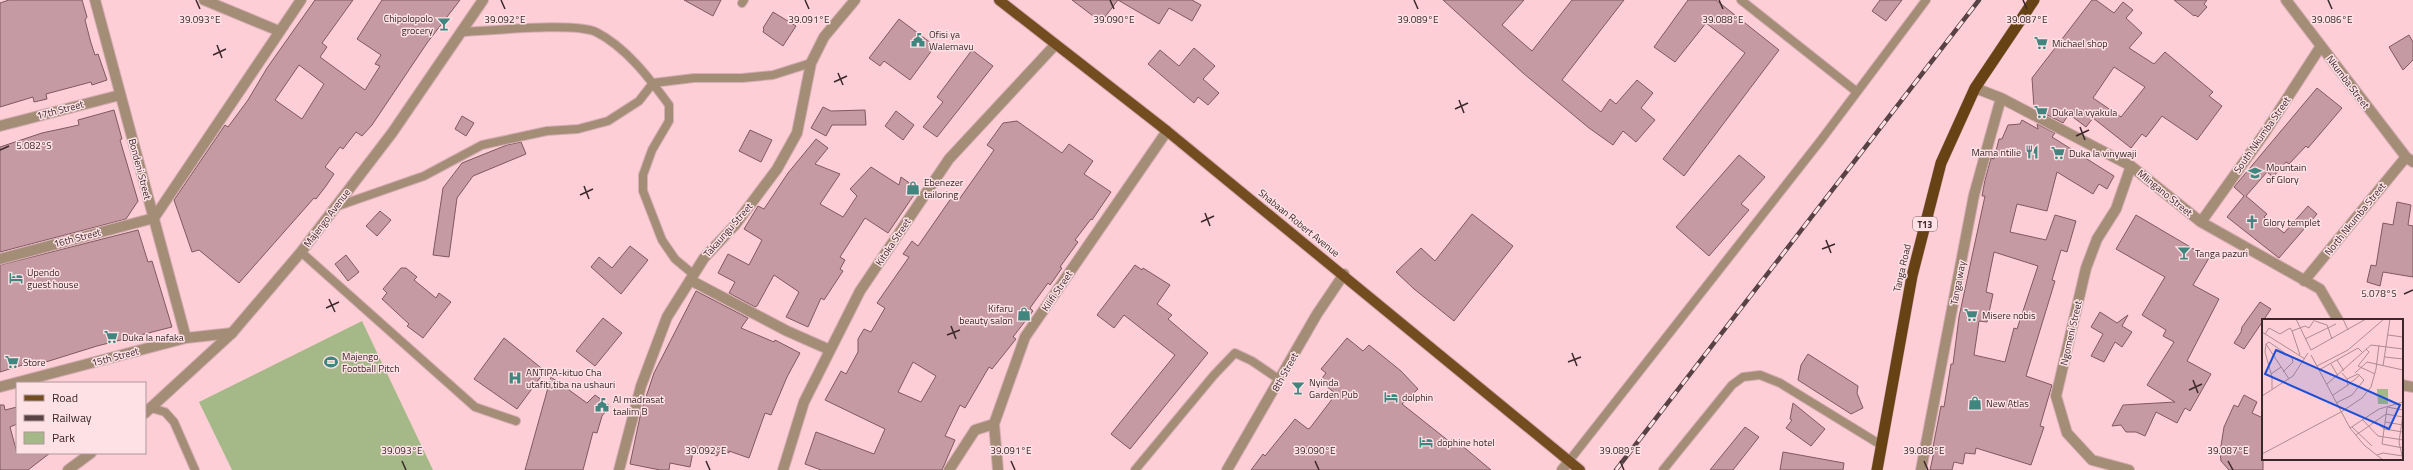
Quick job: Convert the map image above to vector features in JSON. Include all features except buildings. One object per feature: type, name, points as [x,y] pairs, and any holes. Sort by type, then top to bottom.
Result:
[{"type":"highway","name":"Tanga Road","points":[[1877,470],[1912,276],[1939,170],[1975,88],[2034,0]]},
{"type":"main road","name":"Shabaan Robert Avenue","points":[[999,0],[1167,131],[1344,274],[1580,470]]},
{"type":"street","name":"Bondeni Street","points":[[95,0],[186,338]]},
{"type":"street","points":[[204,0],[279,31]]},
{"type":"street","points":[[154,218],[301,0]]},
{"type":"street","name":"Majengo Avenue","points":[[148,410],[232,333],[301,252],[392,133],[483,0]]},
{"type":"street","name":"Takaungu Street","points":[[619,470],[641,386],[667,317],[692,277],[777,169],[797,133],[811,63],[824,37],[855,0]]},
{"type":"street","name":"Nkumba Street","points":[[2286,0],[2410,160]]},
{"type":"street","name":"Kitoka Street","points":[[782,470],[804,402],[860,291],[949,159],[1055,45]]},
{"type":"street","name":"South Nkumba Street","points":[[2200,222],[2264,134],[2321,46]]},
{"type":"street","name":"Mlingano Street","points":[[1975,88],[2001,98],[2131,166],[2200,222],[2320,289],[2337,319]]},
{"type":"street","name":"17th Street","points":[[0,126],[120,95]]},
{"type":"street","name":"Tanga way","points":[[1921,470],[1974,195],[2001,98]]},
{"type":"street","name":"Kilifi Street","points":[[998,470],[994,424],[1025,337],[1167,131]]},
{"type":"street","name":"North Nkumba Street","points":[[2304,281],[2410,160]]},
{"type":"street","name":"Ngomeni Street","points":[[2129,470],[2092,460],[2067,433],[2056,396],[2086,268],[2097,239],[2116,209],[2131,166]]},
{"type":"street","name":"16th Street","points":[[0,258],[154,218]]},
{"type":"street","name":"8th Street","points":[[1227,470],[1317,314],[1344,274]]},
{"type":"street","points":[[692,277],[787,331],[830,350]]},
{"type":"street","name":"15th Street","points":[[19,382],[186,338],[232,333]]},
{"type":"street","name":"15th Street","points":[[0,387],[16,383]]},
{"type":"street","points":[[2403,385],[2413,388]]},
{"type":"street","points":[[949,470],[975,430],[994,424]]},
{"type":"street","points":[[68,470],[90,454]]},
{"type":"street","points":[[1562,470],[1569,461]]},
{"type":"lane","points":[[1741,0],[1857,92]]},
{"type":"lane","points":[[1569,461],[1857,92],[1926,0]]},
{"type":"lane","points":[[461,32],[574,27],[595,32],[632,61],[653,83],[670,105],[669,121],[652,150],[643,175],[643,191],[662,240],[675,258],[692,277]]},
{"type":"lane","points":[[335,207],[424,176],[482,145],[547,131],[578,129],[608,121],[639,101],[653,83],[694,78],[742,78],[772,75],[811,63]]},
{"type":"lane","points":[[301,252],[475,407],[516,421]]},
{"type":"lane","points":[[1134,470],[1214,375],[1235,353],[1252,361],[1280,380]]},
{"type":"lane","points":[[1663,470],[1732,385],[1743,377],[1760,375],[1780,384],[1882,445]]},
{"type":"lane","points":[[148,410],[165,412],[174,422],[195,470]]},
{"type":"green space","name":"Majengo Football Pitch","points":[[362,321],[433,470],[232,470],[199,402]]},
{"type":"railway","points":[[1616,470],[1979,0]]},
{"type":"place","name":"Chipolopolo grocery","points":[[444,24]]},
{"type":"place","name":"Ofisi ya Walemavu","points":[[918,40]]},
{"type":"place","name":"Michael shop","points":[[2041,43]]},
{"type":"place","name":"Duka la vyakula","points":[[2041,112]]},
{"type":"place","name":"Mama ntilie","points":[[2032,152]]},
{"type":"place","name":"Duka la vinywaji","points":[[2058,153]]},
{"type":"place","name":"Mountain of Glory","points":[[2255,173]]},
{"type":"place","name":"Ebenezer tailoring","points":[[913,188]]},
{"type":"place","name":"Glory templet","points":[[2252,222]]},
{"type":"place","name":"Tanga pazuri","points":[[2184,253]]},
{"type":"place","name":"Upendo guest house","points":[[16,278]]},
{"type":"place","name":"Kifaru beauty salon","points":[[1024,314]]},
{"type":"place","name":"Misere nobis","points":[[1971,315]]},
{"type":"place","name":"Duka la nafaka","points":[[111,337]]},
{"type":"place","name":"Store","points":[[12,362]]},
{"type":"place","name":"Majengo Football Pitch","points":[[331,362]]},
{"type":"place","name":"ANTIPA-kituo Cha utafiti,tiba na ushauri","points":[[515,378]]},
{"type":"place","name":"Nyinda Garden Pub","points":[[1298,388]]},
{"type":"place","name":"dolphin","points":[[1391,397]]},
{"type":"place","name":"New Atlas","points":[[1975,403]]},
{"type":"place","name":"Al madrasat taalim B","points":[[602,405]]},
{"type":"place","name":"dophine hotel","points":[[1426,442]]}]
